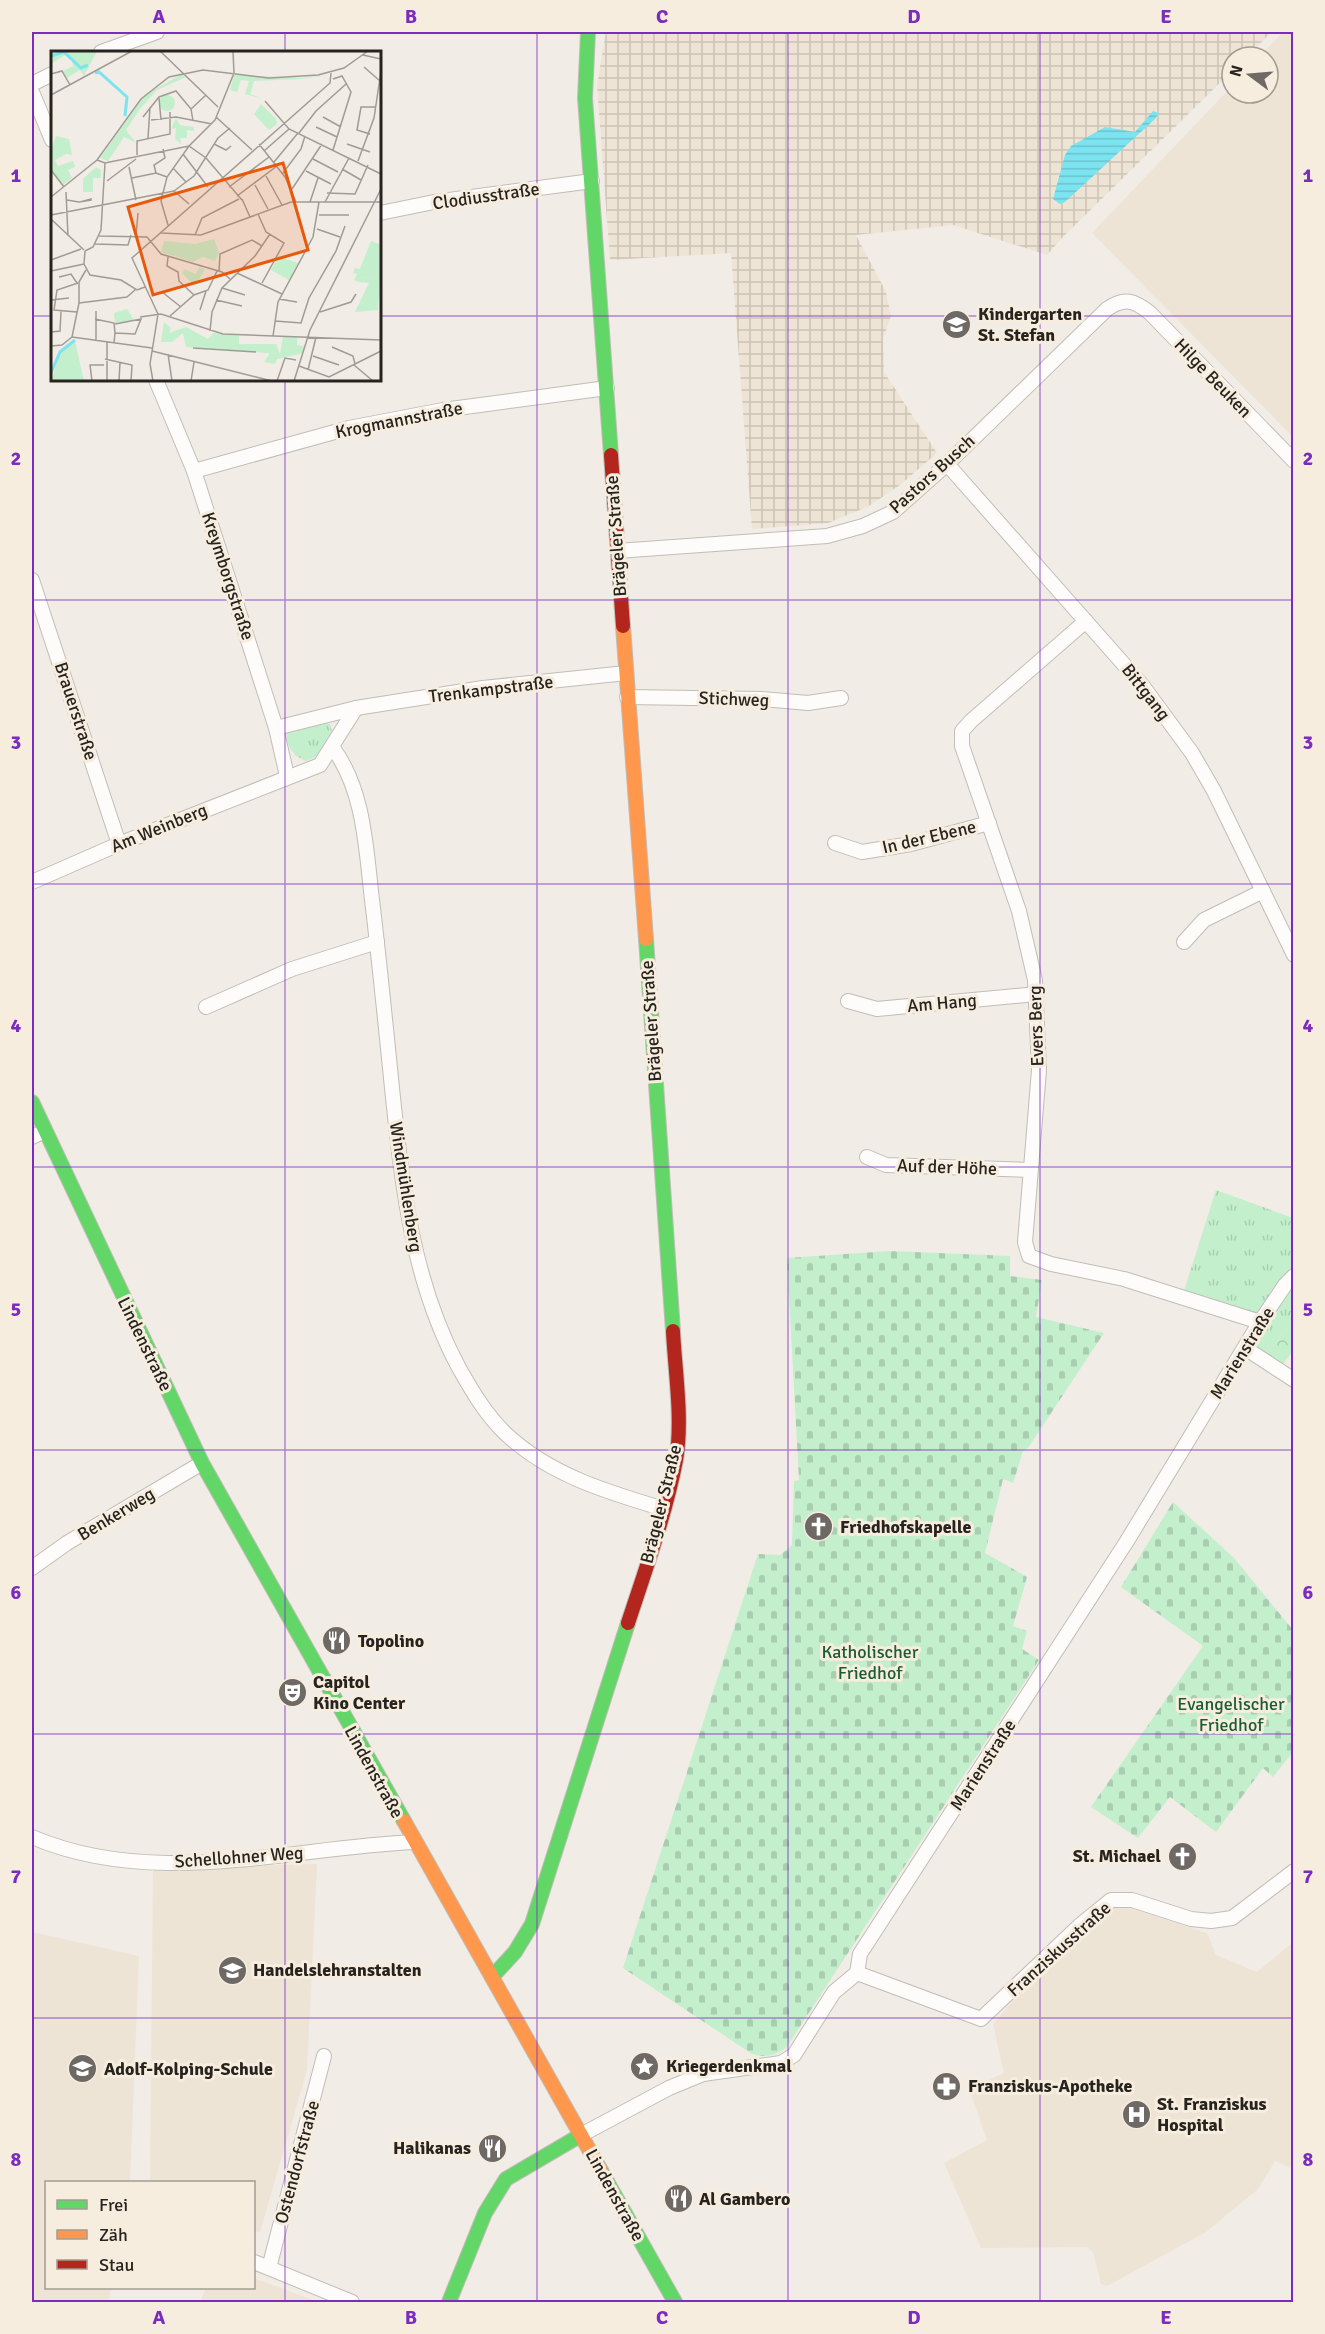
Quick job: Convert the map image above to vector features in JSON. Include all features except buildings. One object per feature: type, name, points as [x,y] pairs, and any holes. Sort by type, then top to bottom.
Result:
[{"type":"street","name":"Brägeler Straße","points":[[492,1977],[513,1956],[524,1941],[532,1924],[664,1509],[676,1460],[678,1428],[668,1230],[627,697],[585,98],[588,32]]},
{"type":"street","points":[[103,51],[148,33]]},
{"type":"street","points":[[32,84],[51,74]]},
{"type":"street","points":[[32,92],[51,138]]},
{"type":"street","name":"Clodiusstraße","points":[[381,213],[434,202],[592,182]]},
{"type":"street","name":"Hilge Beuken","points":[[1128,300],[1150,313],[1293,460]]},
{"type":"street","name":"Pastors Busch","points":[[617,551],[827,536],[863,526],[893,512],[947,464],[1107,309],[1118,302],[1128,300]]},
{"type":"street","name":"Kreymborgstraße","points":[[156,381],[194,471],[276,728],[287,776]]},
{"type":"street","name":"Krogmannstraße","points":[[194,471],[350,428],[443,410],[607,388]]},
{"type":"street","name":"Bittgang","points":[[947,464],[1142,685],[1192,753],[1214,791],[1293,955]]},
{"type":"street","name":"Brauerstraße","points":[[32,580],[118,844]]},
{"type":"street","name":"Evers Berg","points":[[1086,621],[962,731],[962,746],[1019,911],[1036,994],[1039,1070],[1025,1242],[1029,1256],[1051,1264],[1124,1279],[1260,1322]]},
{"type":"street","name":"Trenkampstraße","points":[[276,728],[356,708],[483,688],[626,673]]},
{"type":"street","name":"Stichweg","points":[[627,697],[761,699],[808,703],[841,698]]},
{"type":"street","points":[[287,776],[320,765],[333,748],[342,727],[356,708]]},
{"type":"street","name":"Windmühlenberg","points":[[333,748],[345,764],[354,787],[377,942],[401,1180],[413,1244],[429,1303],[450,1351],[474,1396],[506,1433],[543,1461],[593,1488],[664,1509]]},
{"type":"street","name":"Am Weinberg","points":[[32,882],[118,844],[287,776]]},
{"type":"street","name":"In der Ebene","points":[[835,843],[861,852],[911,844],[989,823]]},
{"type":"street","points":[[1184,942],[1204,920],[1263,891]]},
{"type":"street","points":[[206,1007],[292,969],[377,942]]},
{"type":"street","name":"Am Hang","points":[[848,1001],[877,1009],[1036,994]]},
{"type":"street","name":"Lindenstraße","points":[[32,1102],[202,1463],[675,2302]]},
{"type":"street","points":[[32,1137],[45,1131]]},
{"type":"street","name":"Auf der Höhe","points":[[867,1157],[886,1165],[1030,1170]]},
{"type":"street","name":"Marienstraße","points":[[857,1973],[860,1954],[1122,1550],[1260,1322],[1293,1276]]},
{"type":"street","points":[[1245,1348],[1293,1380]]},
{"type":"street","name":"Benkerweg","points":[[32,1568],[67,1543],[202,1463]]},
{"type":"street","name":"Schellohner Weg","points":[[32,1837],[49,1844],[119,1861],[199,1863],[372,1844],[414,1842]]},
{"type":"street","name":"Franziskusstraße","points":[[857,1973],[981,2019],[1079,1926],[1111,1900],[1132,1899],[1191,1919],[1211,1921],[1232,1918],[1293,1871]]},
{"type":"street","points":[[449,2302],[485,2212],[506,2179],[581,2135],[669,2088],[703,2074],[781,2063],[794,2055],[834,1992],[857,1973]]},
{"type":"street","name":"Ostendorfstraße","points":[[269,2268],[324,2056]]},
{"type":"street","points":[[255,2262],[352,2302]]},
{"type":"shaded area","points":[[606,32],[1272,32],[1258,45],[1220,45],[1220,83],[1047,255],[953,225],[856,235],[886,292],[891,316],[883,339],[884,372],[937,453],[900,485],[869,506],[828,523],[752,529],[731,253],[610,260],[597,85]]},
{"type":"shaded area","points":[[1283,32],[1293,32],[1293,437],[1092,233],[1220,99],[1220,105],[1280,105],[1280,45],[1271,45]]},
{"type":"shaded area","name":"Handelslehranstalten","points":[[317,1864],[307,2070],[260,2232],[255,2231],[255,2181],[150,2181],[153,1869]]},
{"type":"shaded area","name":"St. Franziskus Hospital","points":[[1114,1907],[1133,1909],[1207,1933],[1216,1955],[1257,1972],[1293,1942],[1293,2169],[1275,2161],[1258,2189],[1206,2232],[1107,2286],[1101,2284],[1093,2252],[1087,2247],[981,2248],[944,2163],[987,2140],[969,2088],[1004,2073],[993,2024],[1035,1975]]},
{"type":"shaded area","name":"Adolf-Kolping-Schule","points":[[32,1932],[139,1956],[130,2181],[45,2181],[45,2289],[111,2289],[108,2302],[32,2302]]},
{"type":"shaded area","points":[[255,2278],[318,2302],[200,2302],[206,2289],[255,2289]]},
{"type":"green space","points":[[323,723],[330,724],[332,731],[317,756],[306,761],[297,756],[289,745],[287,731]]},
{"type":"green space","points":[[1216,1190],[1293,1218],[1293,1321],[1262,1360],[1245,1348],[1260,1322],[1182,1297]]},
{"type":"green space","name":"Katholischer Friedhof","points":[[890,1251],[1010,1256],[1010,1276],[1042,1280],[1036,1317],[1104,1333],[1028,1448],[1023,1451],[1013,1483],[1003,1479],[985,1553],[1027,1577],[1013,1626],[1027,1631],[1022,1649],[1039,1660],[786,2048],[770,2056],[757,2055],[752,2054],[623,1968],[758,1554],[780,1555],[792,1545],[794,1481],[799,1480],[787,1258]]},
{"type":"green space","points":[[1293,1321],[1293,1351],[1282,1365],[1262,1360]]},
{"type":"green space","name":"Evangelischer Friedhof","points":[[1173,1502],[1234,1558],[1293,1630],[1293,1752],[1273,1777],[1263,1768],[1216,1832],[1170,1797],[1138,1838],[1091,1807],[1203,1646],[1121,1587]]},
{"type":"water","points":[[1153,111],[1159,113],[1155,119],[1065,202],[1060,204],[1053,199],[1065,155],[1071,146],[1105,127],[1135,132]]},
{"type":"traffic: fast","points":[[588,32],[585,98],[611,455]]},
{"type":"traffic: fast","points":[[646,939],[673,1331]]},
{"type":"traffic: fast","points":[[32,1102],[202,1463],[404,1821]]},
{"type":"traffic: fast","points":[[492,1977],[515,1952],[532,1924],[628,1623]]},
{"type":"traffic: fast","points":[[449,2302],[485,2213],[506,2179],[581,2135]]},
{"type":"traffic: fast","points":[[600,2169],[675,2302]]},
{"type":"traffic: slow","points":[[623,626],[646,939]]},
{"type":"traffic: slow","points":[[404,1821],[600,2169]]},
{"type":"traffic: jam","points":[[611,455],[623,626]]},
{"type":"traffic: jam","points":[[628,1623],[661,1521],[676,1460],[679,1412],[673,1331]]},
{"type":"place","name":"Kindergarten St. Stefan","points":[[957,324]]},
{"type":"place","name":"Friedhofskapelle","points":[[819,1527]]},
{"type":"place","name":"Topolino","points":[[337,1641]]},
{"type":"place","name":"Capitol Kino Center","points":[[292,1692]]},
{"type":"place","name":"St. Michael","points":[[1182,1856]]},
{"type":"place","name":"Handelslehranstalten","points":[[232,1970]]},
{"type":"place","name":"Kriegerdenkmal","points":[[645,2066]]},
{"type":"place","name":"Adolf-Kolping-Schule","points":[[83,2069]]},
{"type":"place","name":"Franziskus-Apotheke","points":[[947,2086]]},
{"type":"place","name":"St. Franziskus Hospital","points":[[1136,2114]]},
{"type":"place","name":"Halikanas","points":[[492,2148]]},
{"type":"place","name":"Al Gambero","points":[[678,2199]]}]
